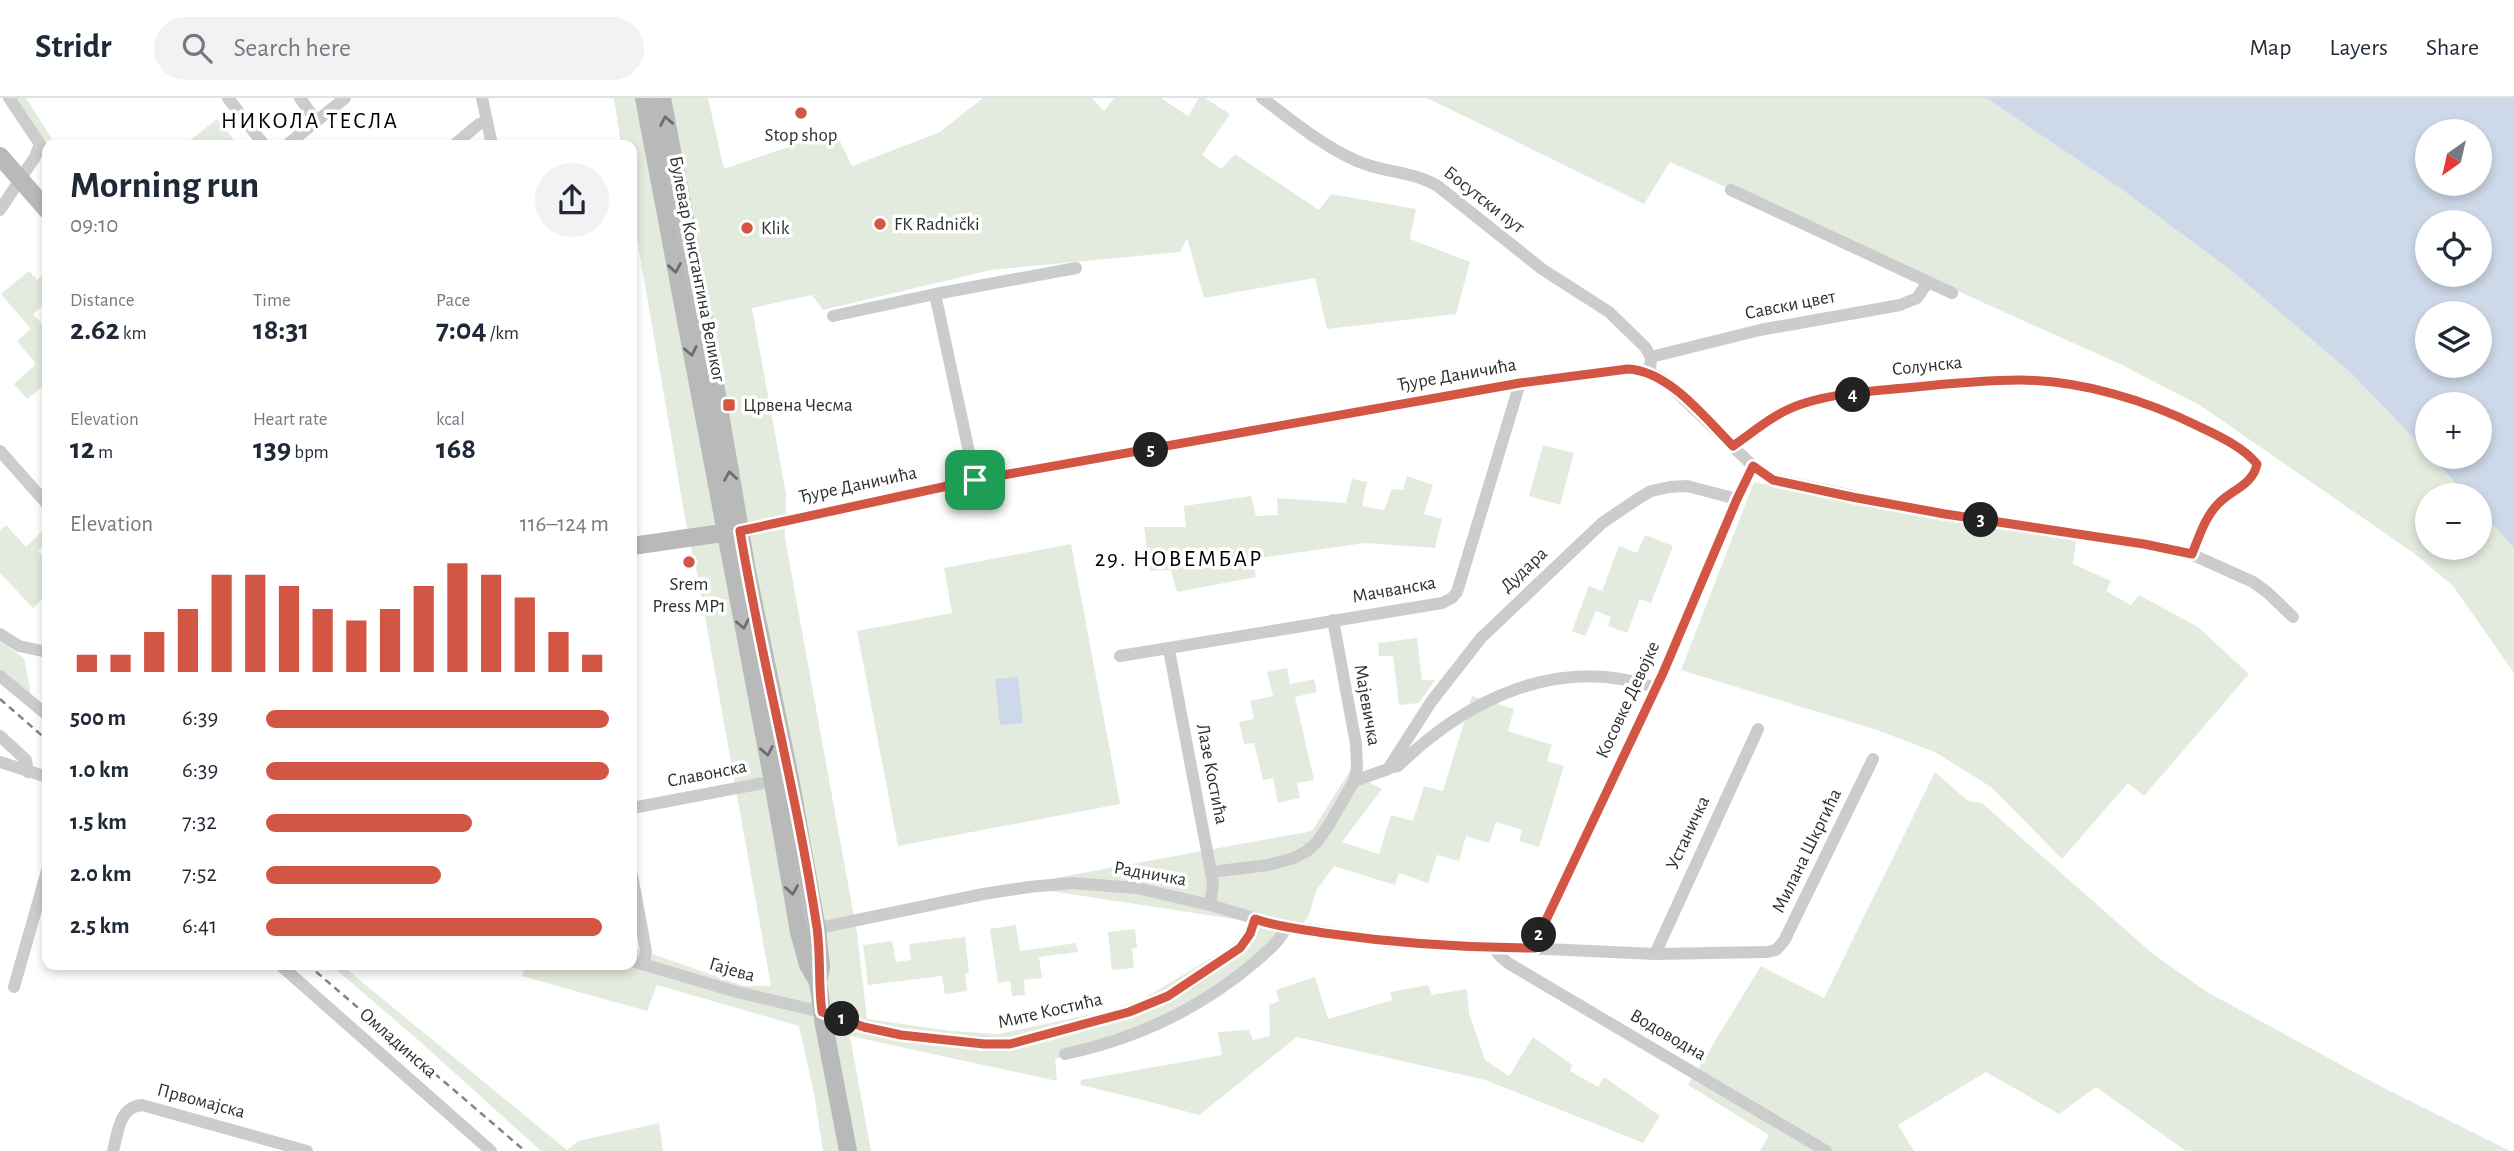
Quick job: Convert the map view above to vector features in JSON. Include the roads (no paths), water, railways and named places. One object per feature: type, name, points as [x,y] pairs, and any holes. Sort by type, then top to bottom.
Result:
[{"type":"main road","name":"Булевар Константина Великог","points":[[644,98],[782,780],[817,929],[821,967],[818,982],[822,1012],[848,1151]]},
{"type":"main road","name":"Булевар Константина Великог","points":[[662,98],[702,308],[732,532]]},
{"type":"main road","points":[[0,156],[42,204]]},
{"type":"main road","points":[[637,545],[732,532]]},
{"type":"main road","name":"Булевар Константина Великог","points":[[782,780],[799,932],[808,965],[818,982]]},
{"type":"street","points":[[0,210],[35,157],[40,144],[9,98]]},
{"type":"street","points":[[228,98],[260,140]]},
{"type":"street","points":[[300,98],[316,121]]},
{"type":"street","points":[[293,140],[345,98]]},
{"type":"street","points":[[482,98],[491,140]]},
{"type":"street","name":"Босутски пут","points":[[1262,98],[1348,157],[1371,167],[1421,178],[1439,187],[1542,269],[1609,312],[1637,338],[1651,357]]},
{"type":"street","points":[[460,140],[479,124],[487,121]]},
{"type":"street","points":[[1731,190],[1952,293]]},
{"type":"street","points":[[833,316],[1076,268]]},
{"type":"street","name":"Савски цвет","points":[[1651,357],[1760,330],[1900,305],[1917,298],[1928,282]]},
{"type":"street","points":[[935,294],[975,480]]},
{"type":"street","points":[[1651,357],[1650,372],[1675,389],[1753,466],[1773,480],[1945,514],[2144,544],[2192,554],[2253,582],[2293,617]]},
{"type":"street","name":"Ђуре Даничића","points":[[732,532],[975,480],[1520,383],[1628,369],[1650,372]]},
{"type":"street","name":"Солунска","points":[[1733,446],[1784,411],[1808,402],[1856,394],[1975,381],[2024,380],[2102,391],[2179,416],[2215,434],[2257,464],[2253,476],[2219,502],[2211,512],[2192,554]]},
{"type":"street","name":"Мачванска","points":[[1120,656],[1442,603],[1455,595],[1520,383]]},
{"type":"street","points":[[0,451],[42,498]]},
{"type":"street","name":"Косовке Девојке","points":[[1535,948],[1656,688],[1753,466]]},
{"type":"street","name":"Дудара","points":[[1391,766],[1432,702],[1482,638],[1602,523],[1651,491],[1670,487],[1687,486],[1737,499]]},
{"type":"street","name":"Мајевичка","points":[[1211,872],[1268,865],[1294,858],[1307,850],[1317,842],[1331,823],[1354,781],[1357,768],[1356,744],[1333,620]]},
{"type":"street","points":[[0,634],[19,646],[42,651]]},
{"type":"street","name":"Лазе Костића","points":[[1169,650],[1213,884],[1210,905]]},
{"type":"street","points":[[0,676],[42,711]]},
{"type":"street","points":[[1354,781],[1384,772],[1391,766],[1398,766],[1435,732],[1474,707],[1524,687],[1553,680],[1606,676],[1656,688]]},
{"type":"street","name":"Устаничка","points":[[1655,954],[1758,729]]},
{"type":"street","points":[[0,736],[26,760],[28,772]]},
{"type":"street","name":"Милана Шкргића","points":[[1655,954],[1776,950],[1784,941],[1873,759]]},
{"type":"street","points":[[0,762],[42,776]]},
{"type":"street","name":"Славонска","points":[[637,807],[782,780]]},
{"type":"street","name":"Радничка","points":[[799,932],[983,894],[1072,884],[1137,888],[1286,927],[1391,942],[1495,948]]},
{"type":"street","points":[[14,987],[42,889]]},
{"type":"street","points":[[637,902],[646,951],[638,963]]},
{"type":"street","name":"Мите Костића","points":[[822,1012],[864,1027],[901,1035],[984,1044],[1010,1044],[1129,1012],[1168,996],[1240,948],[1250,934],[1255,919]]},
{"type":"street","points":[[1065,1055],[1116,1041],[1176,1017],[1248,967],[1281,938],[1286,927]]},
{"type":"street","points":[[1495,948],[1655,954]]},
{"type":"street","name":"Водоводна","points":[[1495,948],[1508,962],[1826,1151]]},
{"type":"street","name":"Гајева","points":[[638,963],[737,992],[822,1012]]},
{"type":"street","name":"Омладинска","points":[[286,970],[491,1151]]},
{"type":"street","name":"Првомајска","points":[[113,1151],[125,1112],[142,1105],[307,1151]]},
{"type":"water","points":[[1986,98],[2514,98],[2514,548],[2492,523],[2492,483],[2456,483],[2442,469],[2492,469],[2492,392],[2415,392],[2415,440],[2352,374],[2233,272],[2117,186]]},
{"type":"water","points":[[1018,677],[1023,723],[1000,725],[995,679]]},
{"type":"railway","points":[[0,699],[42,736]]},
{"type":"railway","points":[[314,970],[525,1151]]},
{"type":"place","name":"Stop shop","points":[[801,113]]},
{"type":"place","name":"FK Radnički","points":[[880,224]]},
{"type":"place","name":"Klik","points":[[747,228]]},
{"type":"place","name":"Црвена Чесма","points":[[729,405]]},
{"type":"place","name":"Srem Press MP1","points":[[689,562]]},
{"type":"district","name":"НИКОЛА ТЕСЛА","points":[[310,121]]},
{"type":"district","name":"29. НОВЕМБАР","points":[[1179,559]]}]
